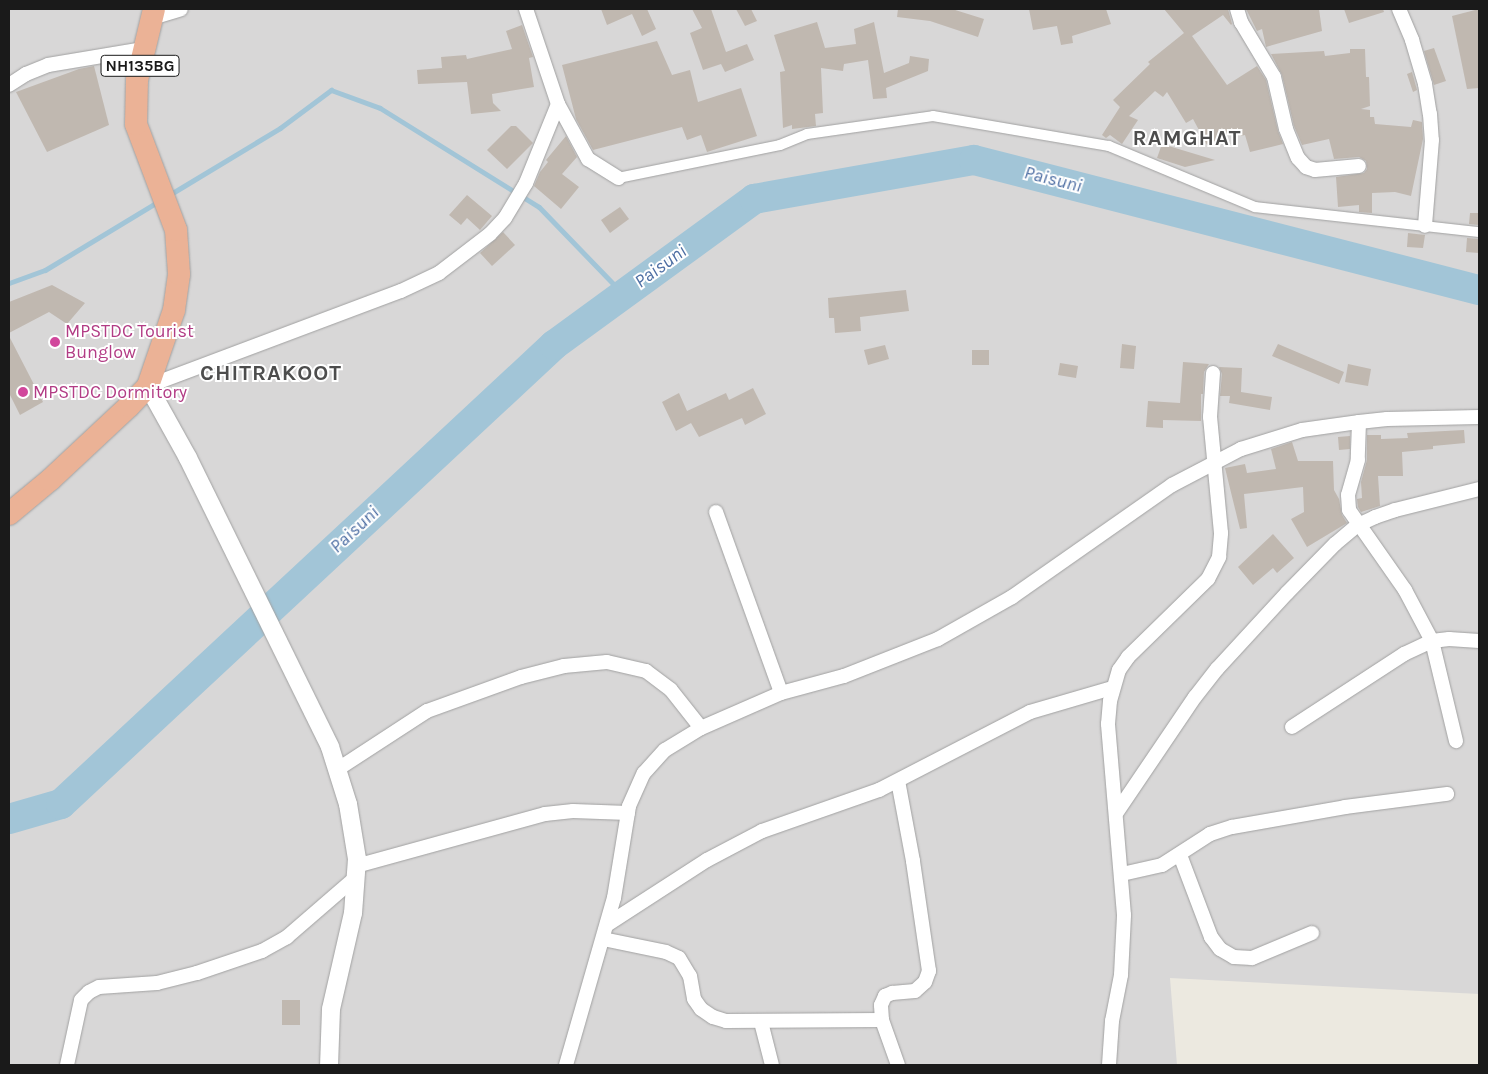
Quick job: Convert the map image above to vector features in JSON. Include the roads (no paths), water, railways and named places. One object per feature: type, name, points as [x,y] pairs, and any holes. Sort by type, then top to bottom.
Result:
[{"type":"highway","name":"NH135BG","points":[[9,514],[72,460],[148,386],[174,310],[179,274],[176,230],[136,124],[137,80],[153,13]]},
{"type":"street","points":[[153,13],[181,9]]},
{"type":"street","points":[[526,9],[558,104],[588,159],[618,178],[780,146],[807,134],[933,116],[1109,146],[1255,207],[1479,232]]},
{"type":"street","points":[[1237,9],[1241,22],[1274,76],[1286,129],[1298,158],[1306,167],[1315,170],[1359,166]]},
{"type":"street","points":[[1399,9],[1412,40],[1425,84],[1430,114],[1432,140],[1426,226]]},
{"type":"street","points":[[9,85],[26,74],[48,65],[144,49]]},
{"type":"street","points":[[328,1065],[331,1009],[353,913],[356,872],[348,804],[330,747],[188,458],[148,386],[402,292],[439,273],[490,234],[505,218],[526,183],[558,104]]},
{"type":"street","points":[[1109,1065],[1112,1021],[1121,974],[1124,915],[1117,812],[1108,724],[1112,688],[1119,670],[1128,657],[1208,579],[1219,557],[1221,533],[1210,417],[1213,373]]},
{"type":"street","points":[[566,1065],[608,924],[628,813],[644,773],[665,750],[701,728],[782,693],[844,676],[938,639],[1012,597],[1138,507],[1215,461],[1241,449],[1302,430],[1359,422],[1386,419],[1479,418]]},
{"type":"street","points":[[1359,422],[1358,460],[1347,502],[1349,510],[1405,590],[1432,641],[1456,741]]},
{"type":"street","points":[[1117,812],[1195,697],[1217,669],[1335,544],[1358,525],[1395,510],[1479,490]]},
{"type":"street","points":[[716,512],[782,693]]},
{"type":"street","points":[[1292,727],[1404,654],[1432,641],[1449,639],[1479,641]]},
{"type":"street","points":[[338,769],[427,711],[521,677],[564,666],[607,662],[646,672],[671,690],[701,728]]},
{"type":"street","points":[[608,924],[707,860],[762,831],[879,790],[1030,712],[1112,688]]},
{"type":"street","points":[[898,781],[913,861],[928,971],[925,982],[915,991],[892,993],[885,996],[881,1005],[882,1020],[898,1065]]},
{"type":"street","points":[[1122,874],[1162,865],[1210,834],[1232,827],[1345,807],[1447,794]]},
{"type":"street","points":[[67,1065],[82,1000],[89,992],[99,987],[157,983],[197,973],[262,950],[287,937],[356,872],[545,814],[574,811],[628,813]]},
{"type":"street","points":[[1180,855],[1210,937],[1220,949],[1234,957],[1252,958],[1312,933]]},
{"type":"street","points":[[603,939],[666,952],[679,958],[690,976],[694,999],[701,1009],[713,1017],[726,1021],[882,1020]]},
{"type":"street","points":[[761,1022],[772,1065]]},
{"type":"waterway","points":[[169,195],[280,128],[331,90],[380,108],[539,207],[623,294]]},
{"type":"waterway","name":"Paisuni","points":[[9,819],[61,804],[554,345],[754,199],[974,160],[1479,290]]},
{"type":"waterway","points":[[9,283],[45,270],[159,201]]},
{"type":"place","name":"MPSTDC Tourist Bunglow","points":[[55,342]]},
{"type":"place","name":"MPSTDC Dormitory","points":[[23,392]]},
{"type":"district","name":"RAMGHAT","points":[[1187,139]]},
{"type":"district","name":"CHITRAKOOT","points":[[271,374]]}]
